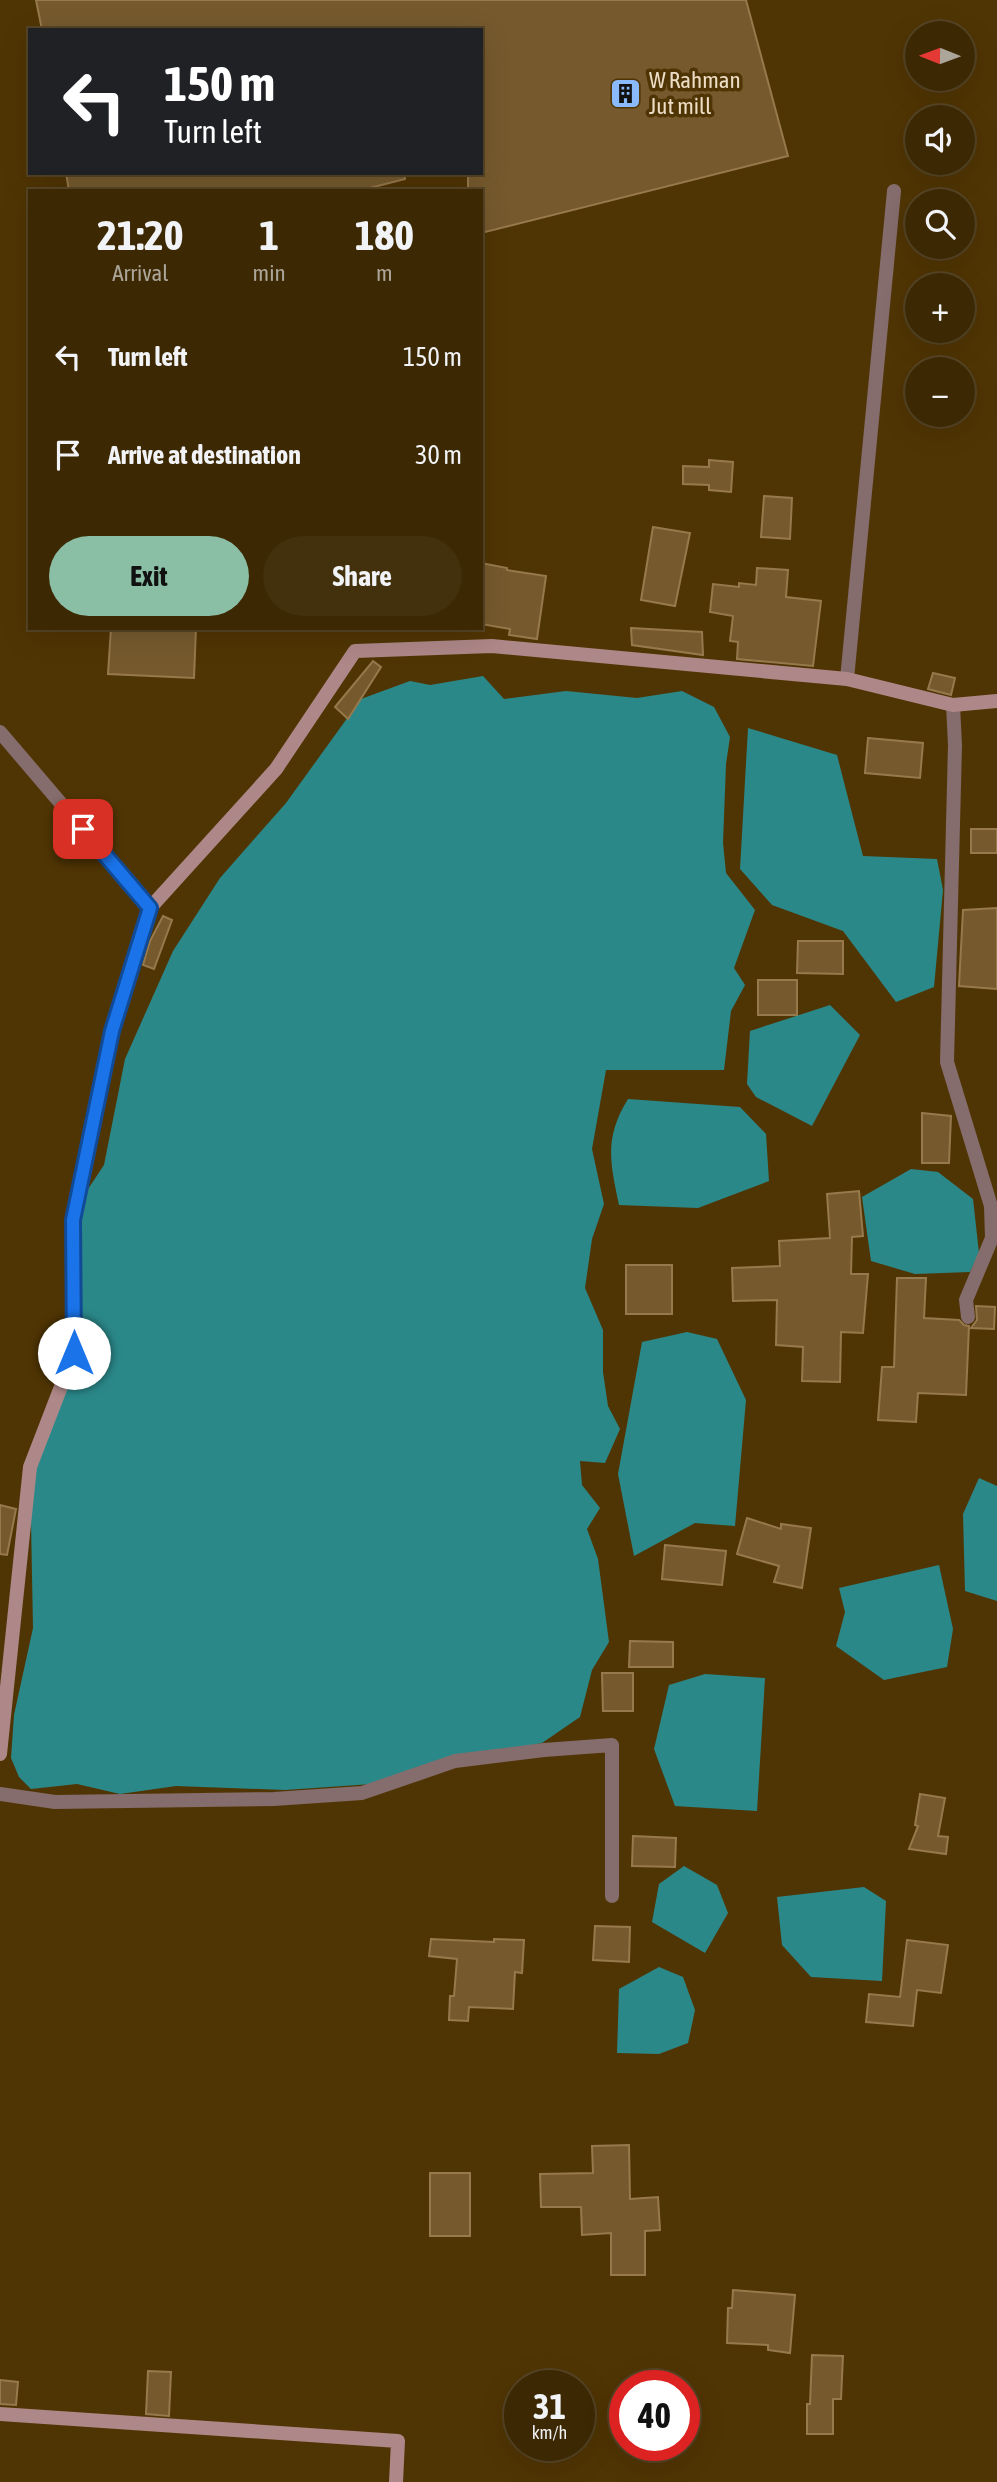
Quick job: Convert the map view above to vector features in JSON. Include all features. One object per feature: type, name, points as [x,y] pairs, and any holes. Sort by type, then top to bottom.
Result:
[{"type":"street","points":[[847,679],[894,191]]},
{"type":"street","points":[[0,1754],[30,1467],[74,1353],[73,1220],[112,1031],[150,908],[276,769],[355,651],[492,646],[847,679],[953,705],[997,701]]},
{"type":"street","points":[[953,705],[955,745],[947,1062],[991,1206],[992,1238],[966,1300],[968,1317]]},
{"type":"street","points":[[0,732],[150,908]]},
{"type":"street","points":[[0,1794],[55,1802],[274,1799],[362,1793],[455,1762],[544,1750],[612,1745],[612,1896]]},
{"type":"street","points":[[0,2414],[398,2441],[396,2482]]},
{"type":"water","points":[[483,676],[504,699],[566,691],[637,698],[682,691],[714,707],[730,737],[726,764],[723,843],[726,873],[755,910],[734,968],[745,985],[731,1011],[724,1070],[606,1070],[592,1149],[604,1204],[592,1239],[585,1288],[603,1330],[603,1372],[608,1406],[620,1429],[605,1463],[580,1461],[582,1485],[600,1508],[587,1529],[598,1559],[609,1642],[592,1670],[580,1717],[542,1743],[455,1761],[372,1784],[285,1790],[176,1786],[120,1794],[77,1784],[31,1789],[19,1777],[11,1758],[14,1715],[33,1628],[30,1467],[79,1346],[68,1219],[104,1165],[125,1059],[173,951],[220,878],[286,803],[361,699],[410,681],[430,685]]},
{"type":"water","points":[[748,728],[837,755],[863,856],[937,859],[943,890],[934,987],[896,1002],[843,931],[772,905],[740,869]]},
{"type":"water","points":[[830,1005],[860,1035],[812,1126],[756,1097],[747,1084],[750,1031]]},
{"type":"water","points":[[628,1099],[740,1107],[766,1134],[769,1181],[698,1208],[619,1205],[613,1176],[612,1138]]},
{"type":"water","points":[[911,1169],[938,1172],[973,1199],[979,1253],[970,1272],[915,1274],[871,1261],[862,1197]]},
{"type":"water","points":[[687,1332],[717,1339],[746,1400],[735,1526],[695,1523],[634,1556],[618,1474],[642,1342]]},
{"type":"water","points":[[979,1478],[997,1486],[997,1601],[965,1591],[963,1514]]},
{"type":"water","points":[[939,1565],[953,1629],[947,1667],[884,1680],[836,1646],[845,1612],[839,1588]]},
{"type":"water","points":[[705,1674],[765,1678],[757,1811],[675,1806],[654,1749],[669,1685]]},
{"type":"water","points":[[684,1866],[717,1885],[728,1913],[705,1953],[652,1922],[659,1884]]},
{"type":"water","points":[[864,1887],[886,1901],[882,1981],[811,1977],[782,1945],[777,1897]]},
{"type":"water","points":[[659,1967],[683,1977],[695,2010],[688,2043],[659,2054],[617,2053],[619,1989]]},
{"type":"building","name":"W Rahman Jut mill","points":[[36,0],[746,0],[788,156],[483,232],[483,189],[468,189],[468,175],[483,175],[483,28],[42,28]]},
{"type":"building","points":[[66,175],[404,175],[405,179],[366,189],[69,189]]},
{"type":"building","points":[[709,460],[733,462],[731,492],[709,490],[709,485],[683,484],[683,466],[709,467]]},
{"type":"building","points":[[764,496],[792,498],[790,539],[761,537]]},
{"type":"building","points":[[653,527],[690,533],[675,606],[641,600]]},
{"type":"building","points":[[483,563],[546,576],[537,639],[509,635],[510,629],[483,624]]},
{"type":"building","points":[[757,568],[788,570],[786,597],[821,601],[813,666],[737,659],[738,642],[730,641],[733,616],[710,612],[713,584],[739,587],[739,583],[756,585]]},
{"type":"building","points":[[631,628],[702,632],[703,655],[632,645]]},
{"type":"building","points":[[111,630],[196,630],[194,678],[108,674]]},
{"type":"building","points":[[373,661],[381,667],[348,719],[335,707]]},
{"type":"building","points":[[933,673],[955,678],[951,695],[928,689]]},
{"type":"building","points":[[868,738],[923,743],[920,778],[865,773]]},
{"type":"building","points":[[971,829],[997,829],[997,853],[971,853]]},
{"type":"building","points":[[997,908],[997,989],[959,986],[963,910]]},
{"type":"building","points":[[163,916],[172,920],[154,969],[143,965],[150,941]]},
{"type":"building","points":[[798,941],[843,941],[843,974],[797,973]]},
{"type":"building","points":[[758,980],[797,980],[797,1015],[758,1015]]},
{"type":"building","points":[[922,1113],[951,1116],[949,1163],[922,1163]]},
{"type":"building","points":[[859,1191],[863,1236],[852,1237],[851,1274],[868,1274],[863,1333],[841,1332],[840,1382],[802,1381],[803,1347],[776,1345],[777,1300],[733,1301],[732,1268],[780,1266],[779,1241],[830,1238],[827,1194]]},
{"type":"building","points":[[626,1265],[672,1265],[672,1314],[626,1314]]},
{"type":"building","points":[[897,1278],[926,1278],[924,1318],[959,1320],[969,1326],[966,1395],[918,1393],[916,1422],[878,1420],[882,1367],[894,1367]]},
{"type":"building","points":[[976,1306],[995,1307],[994,1329],[971,1328],[977,1320]]},
{"type":"building","points":[[0,1505],[16,1509],[7,1555],[0,1554]]},
{"type":"building","points":[[747,1518],[781,1529],[781,1524],[811,1528],[802,1588],[774,1582],[779,1566],[737,1554]]},
{"type":"building","points":[[665,1545],[726,1551],[722,1585],[662,1579]]},
{"type":"building","points":[[630,1641],[673,1642],[673,1667],[629,1667]]},
{"type":"building","points":[[602,1673],[633,1673],[633,1711],[603,1711]]},
{"type":"building","points":[[920,1794],[945,1798],[938,1836],[948,1837],[946,1854],[909,1849],[918,1826],[915,1825]]},
{"type":"building","points":[[633,1836],[676,1838],[675,1867],[632,1866]]},
{"type":"building","points":[[595,1926],[630,1927],[629,1962],[593,1960]]},
{"type":"building","points":[[431,1939],[494,1942],[494,1939],[524,1940],[522,1973],[515,1972],[513,2009],[469,2007],[468,2021],[449,2020],[450,1996],[454,1996],[457,1959],[429,1956]]},
{"type":"building","points":[[907,1940],[948,1945],[941,1993],[917,1990],[913,2026],[866,2022],[869,1994],[900,1997]]},
{"type":"building","points":[[629,2145],[630,2199],[658,2197],[660,2230],[645,2231],[645,2275],[611,2275],[611,2233],[582,2235],[581,2207],[541,2207],[540,2174],[593,2173],[592,2146]]},
{"type":"building","points":[[430,2173],[470,2173],[470,2236],[430,2236]]},
{"type":"building","points":[[733,2290],[795,2295],[790,2353],[768,2350],[768,2345],[727,2343],[728,2308],[732,2308]]},
{"type":"building","points":[[812,2355],[843,2356],[841,2399],[833,2399],[833,2434],[807,2434]]},
{"type":"building","points":[[148,2371],[171,2372],[169,2416],[146,2414]]},
{"type":"building","points":[[0,2380],[18,2382],[16,2405],[0,2404]]},
{"type":"place","name":"W Rahman Jut mill","points":[[626,93]]},
{"type":"route","points":[[74,1353],[73,1220],[112,1031],[150,908],[83,829]]}]
